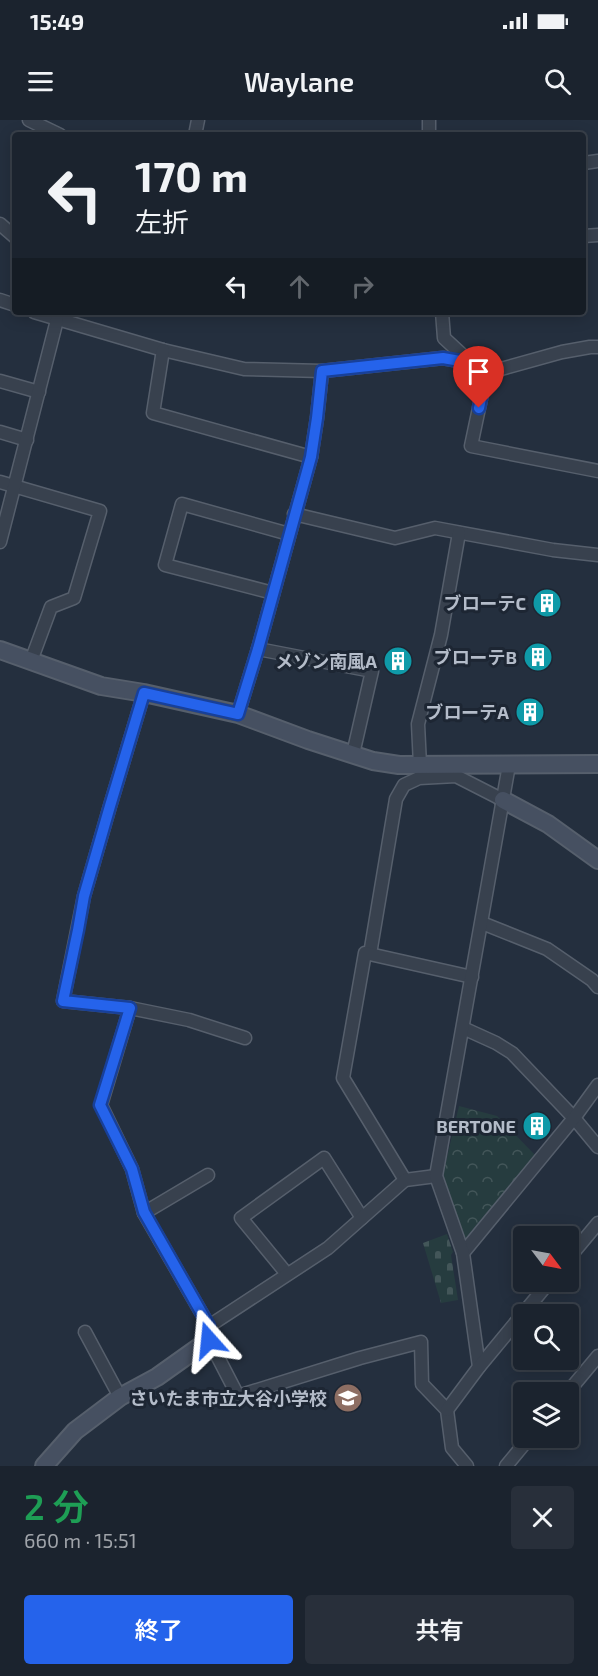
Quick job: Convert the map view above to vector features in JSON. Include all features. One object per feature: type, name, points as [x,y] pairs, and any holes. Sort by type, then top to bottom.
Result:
[{"type":"street","points":[[29,120],[51,132]]},
{"type":"street","points":[[0,225],[12,235]]},
{"type":"street","points":[[442,315],[444,338],[471,363]]},
{"type":"street","points":[[0,542],[39,392],[51,316],[163,350],[244,369],[322,371],[443,358],[471,363],[487,370],[501,369],[562,352],[598,347]]},
{"type":"street","points":[[163,350],[153,413],[311,457]]},
{"type":"street","points":[[487,370],[471,446],[598,471]]},
{"type":"street","points":[[238,714],[311,457],[322,371]]},
{"type":"street","points":[[0,381],[39,392]]},
{"type":"street","points":[[0,432],[27,440]]},
{"type":"street","points":[[0,482],[100,511],[74,598],[51,607],[31,660]]},
{"type":"street","points":[[273,593],[165,565],[182,504],[289,534]]},
{"type":"street","points":[[294,514],[395,538],[435,528],[553,550],[598,555]]},
{"type":"street","points":[[420,765],[418,724],[441,635],[459,533]]},
{"type":"street","points":[[258,649],[372,671],[353,754]]},
{"type":"street","points":[[1,654],[31,660],[101,686],[238,714],[373,761],[399,765],[598,764]]},
{"type":"street","points":[[144,693],[84,896],[63,1001],[130,1008],[189,1020],[245,1038]]},
{"type":"street","points":[[479,1367],[463,1253],[436,1176],[509,765]]},
{"type":"street","points":[[370,954],[396,799],[404,785],[419,778],[456,776],[548,824],[598,860]]},
{"type":"street","points":[[482,923],[547,949],[592,980],[598,987]]},
{"type":"street","points":[[405,1180],[343,1078],[364,953],[472,977]]},
{"type":"street","points":[[130,1008],[100,1105],[132,1169],[144,1212],[209,1333],[238,1396],[360,1358],[421,1342],[422,1384],[447,1410],[452,1448],[467,1466]]},
{"type":"street","points":[[463,1028],[512,1053],[574,1118],[598,1147]]},
{"type":"street","points":[[463,1253],[574,1118],[598,1085]]},
{"type":"street","points":[[287,1274],[241,1218],[324,1158],[362,1218]]},
{"type":"street","points":[[144,1212],[208,1175]]},
{"type":"street","points":[[44,1466],[75,1431],[120,1397],[157,1377],[209,1333],[287,1274],[328,1248],[405,1180],[436,1176]]},
{"type":"street","points":[[579,1246],[598,1223]]},
{"type":"street","points":[[447,1410],[541,1292]]},
{"type":"street","points":[[85,1332],[120,1397]]},
{"type":"street","points":[[576,1382],[598,1356]]},
{"type":"street","points":[[506,1466],[521,1448]]},
{"type":"green space","points":[[459,1106],[497,1116],[535,1155],[465,1239],[441,1183]]},
{"type":"green space","points":[[447,1234],[453,1252],[451,1255],[458,1300],[441,1303],[423,1243]]},
{"type":"place","name":"ブローテC","points":[[547,603]]},
{"type":"place","name":"ブローテB","points":[[538,657]]},
{"type":"place","name":"メゾン南風A","points":[[398,661]]},
{"type":"place","name":"ブローテA","points":[[530,712]]},
{"type":"place","name":"BERTONE","points":[[537,1126]]},
{"type":"place","name":"さいたま市立大谷小学校","points":[[348,1398]]},
{"type":"route","points":[[209,1340],[209,1326],[144,1212],[132,1169],[100,1105],[130,1008],[63,1001],[84,896],[110,806],[144,693],[238,714],[311,457],[322,371],[443,358],[471,363],[487,370],[479,408]]}]
